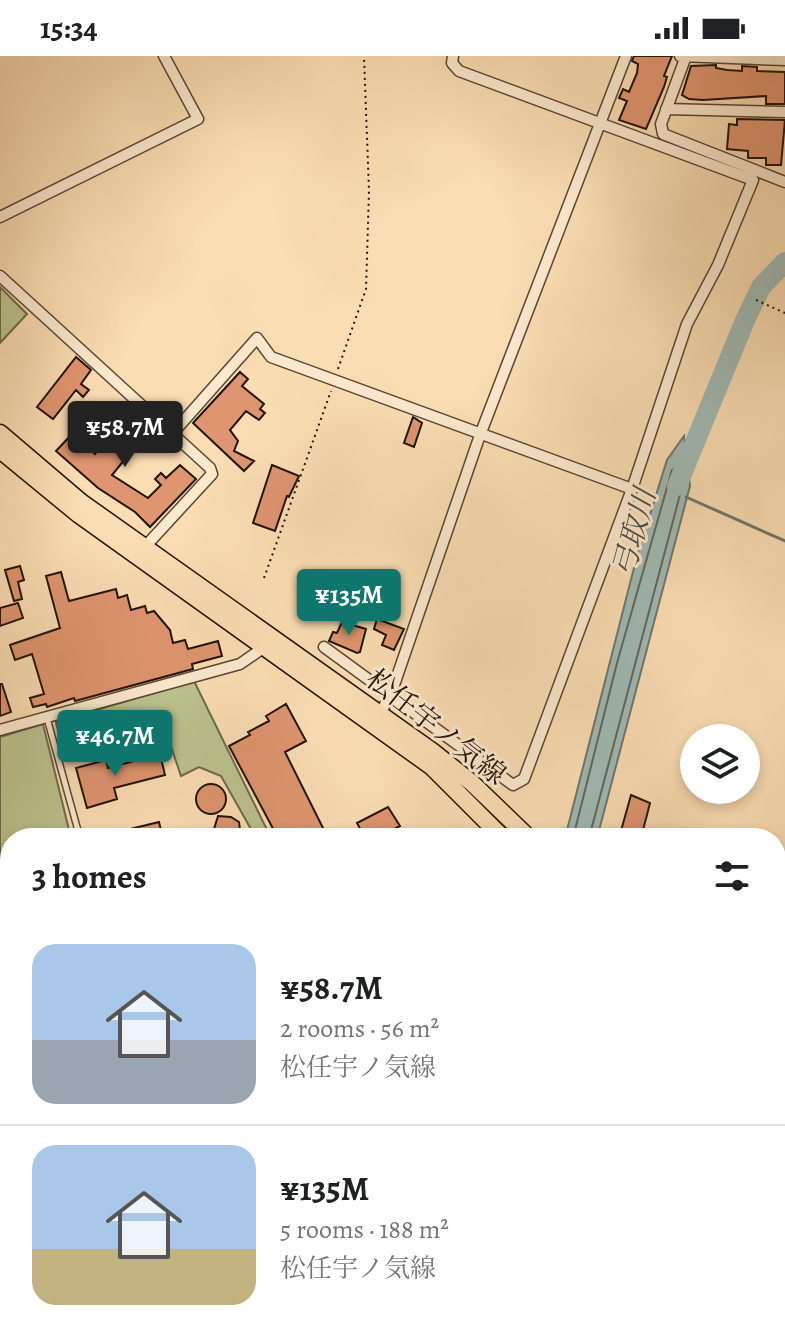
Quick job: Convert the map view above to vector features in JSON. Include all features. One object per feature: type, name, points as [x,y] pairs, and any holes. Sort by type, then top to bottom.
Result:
[{"type":"main road","name":"松任宇ノ気線","points":[[0,433],[141,551],[268,644],[472,783],[519,828]]},
{"type":"main road","name":"松任宇ノ気線","points":[[0,450],[40,485],[141,551]]},
{"type":"main road","name":"松任宇ノ気線","points":[[377,719],[432,767],[493,828]]},
{"type":"street","points":[[0,217],[198,119],[164,56]]},
{"type":"street","points":[[324,647],[513,785],[524,779],[632,489],[687,324],[718,265],[753,180],[459,71],[452,63],[453,56]]},
{"type":"street","points":[[377,719],[391,694],[480,435],[626,56]]},
{"type":"street","points":[[785,60],[684,57],[661,124],[663,134],[785,182]]},
{"type":"street","points":[[666,109],[785,112]]},
{"type":"street","points":[[0,276],[210,468],[212,474],[141,551]]},
{"type":"street","points":[[172,434],[257,338],[271,357],[632,489]]},
{"type":"street","points":[[0,730],[240,664],[268,644]]},
{"type":"lane","points":[[47,718],[77,828]]},
{"type":"path","points":[[264,578],[366,289],[369,191],[364,56]]},
{"type":"path","points":[[756,300],[785,313]]},
{"type":"green space","points":[[0,287],[27,314],[0,343]]},
{"type":"green space","points":[[194,681],[266,828],[250,828],[221,776],[199,767],[181,776],[164,726],[63,752],[56,722]]},
{"type":"green space","points":[[43,724],[69,828],[0,828],[0,737]]},
{"type":"water","points":[[684,436],[690,486],[600,828],[568,828],[637,556],[667,460]]},
{"type":"building","points":[[634,56],[672,56],[664,76],[667,77],[664,87],[646,129],[619,120],[627,101],[619,98],[623,89],[629,92],[637,73],[638,64],[632,61]]},
{"type":"building","points":[[716,65],[716,68],[727,70],[742,71],[742,66],[757,67],[757,71],[785,72],[785,104],[766,104],[766,96],[703,100],[682,95],[691,66]]},
{"type":"building","points":[[737,119],[785,120],[781,165],[766,165],[766,158],[748,158],[748,151],[727,149],[729,124],[737,125]]},
{"type":"building","points":[[76,357],[91,370],[81,384],[89,390],[83,397],[76,390],[53,419],[37,407]]},
{"type":"building","points":[[240,372],[248,379],[242,386],[264,404],[260,409],[265,413],[259,420],[246,411],[230,430],[238,441],[234,451],[254,461],[244,471],[193,423]]},
{"type":"building","points":[[131,408],[152,426],[112,475],[148,498],[161,485],[155,479],[161,473],[166,478],[180,465],[196,479],[150,527],[56,451],[73,433],[95,454]]},
{"type":"building","points":[[413,417],[422,423],[414,447],[404,443]]},
{"type":"building","points":[[272,465],[299,476],[287,496],[275,531],[253,523]]},
{"type":"building","points":[[20,566],[24,580],[18,582],[22,599],[14,601],[5,570]]},
{"type":"building","points":[[61,572],[69,601],[116,589],[118,598],[127,595],[131,610],[145,606],[147,613],[154,611],[170,630],[173,643],[185,640],[188,649],[218,641],[222,656],[192,664],[193,669],[75,701],[74,698],[47,707],[46,704],[33,707],[30,698],[44,694],[32,654],[15,660],[10,645],[60,628],[46,576]]},
{"type":"building","points":[[18,603],[23,618],[0,626],[0,608]]},
{"type":"building","points":[[377,619],[404,629],[394,650],[382,645],[386,635],[374,629]]},
{"type":"building","points":[[342,622],[366,629],[360,652],[329,641]]},
{"type":"building","points":[[0,684],[11,712],[0,716]]},
{"type":"building","points":[[286,704],[306,741],[285,752],[323,828],[273,828],[229,746],[269,721],[266,716]]},
{"type":"building","points":[[160,754],[165,775],[114,788],[117,799],[87,808],[76,768],[106,760],[108,768]]},
{"type":"building","points":[[211,784],[222,788],[226,799],[222,810],[211,814],[200,810],[196,799],[200,788]]},
{"type":"building","points":[[631,795],[650,803],[644,828],[622,828]]},
{"type":"building","points":[[388,807],[400,826],[360,828],[357,823]]},
{"type":"building","points":[[218,816],[231,817],[239,822],[240,828],[214,828]]},
{"type":"building","points":[[159,822],[160,828],[134,828]]},
{"type":"waterway","name":"弓取川","points":[[677,486],[746,318],[761,287],[785,262]]},
{"type":"waterway","points":[[686,497],[785,541]]}]
